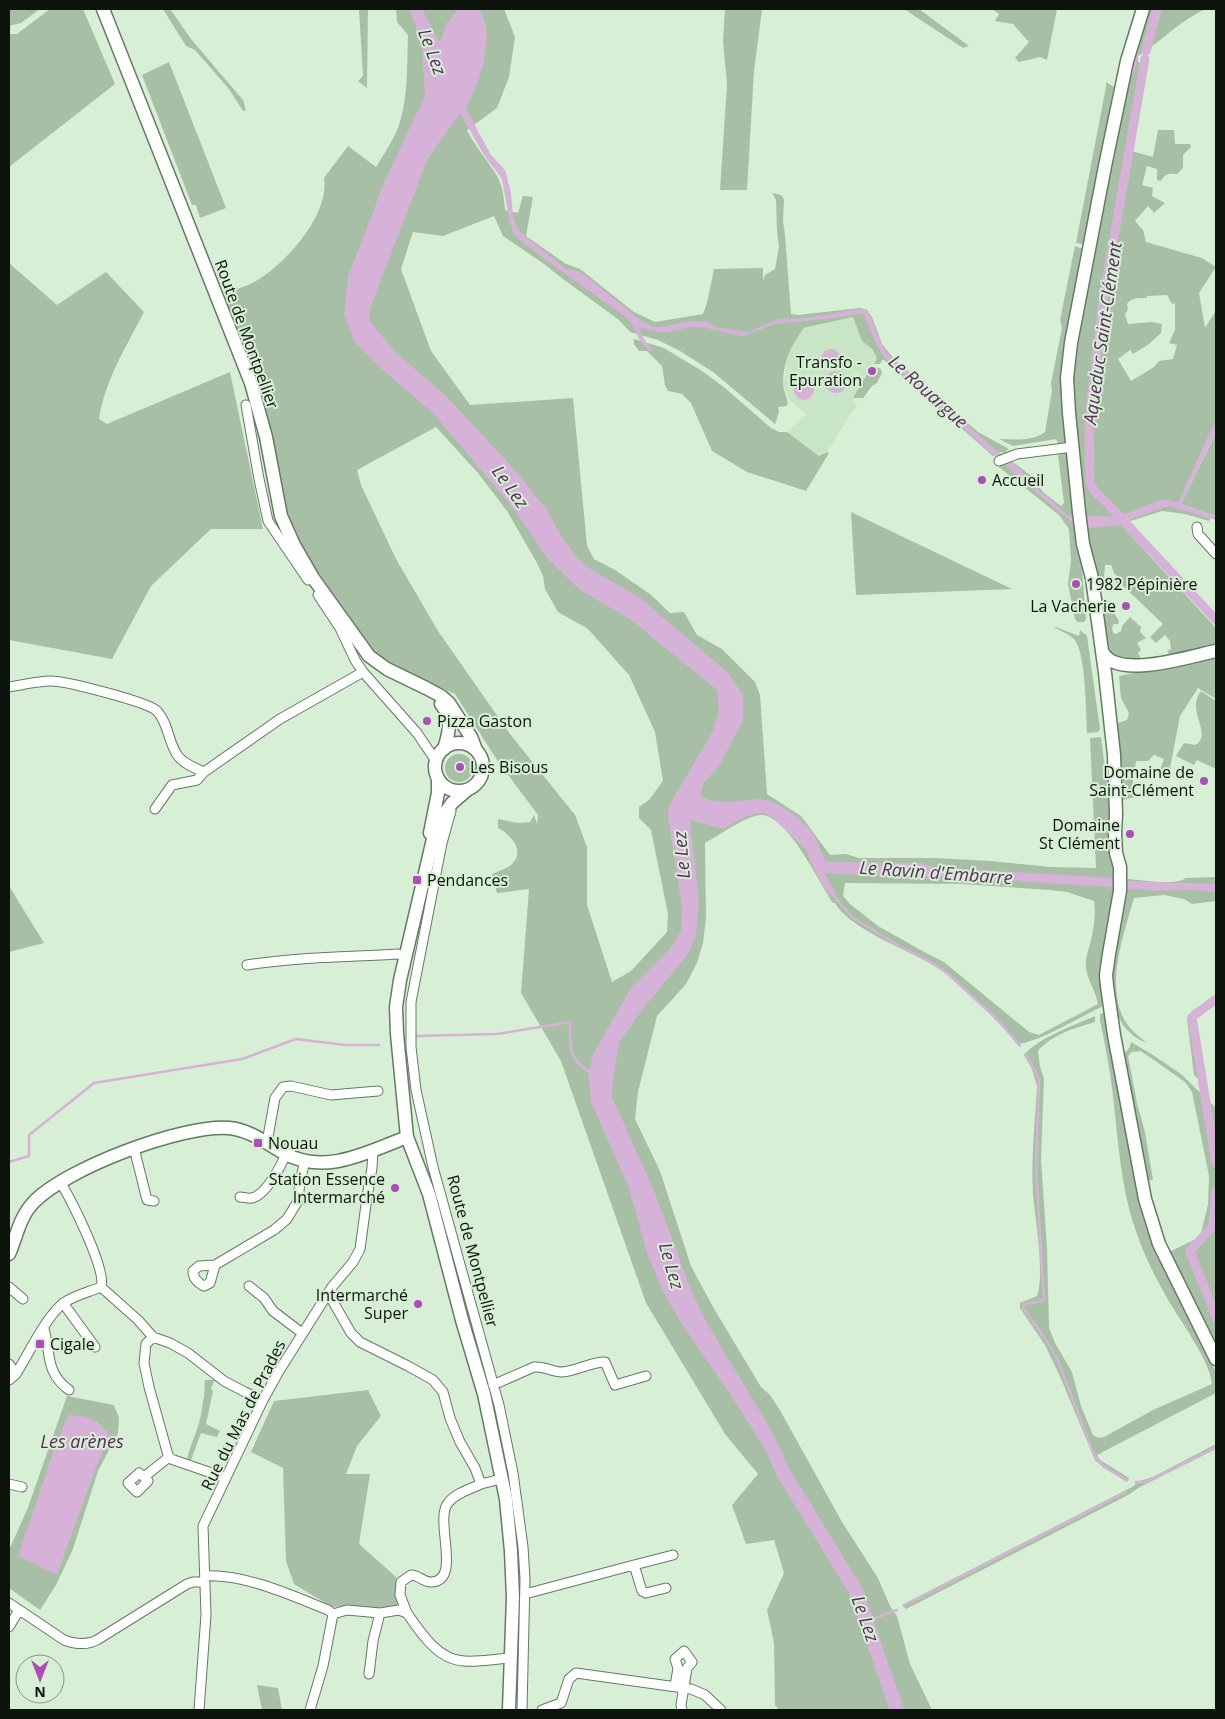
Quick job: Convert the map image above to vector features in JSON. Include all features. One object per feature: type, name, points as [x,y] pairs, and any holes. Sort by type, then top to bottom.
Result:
[{"type":"main road","name":"Route de Montpellier","points":[[103,9],[251,383],[266,437],[279,507],[294,545],[313,578],[369,656],[387,669],[441,696],[449,703],[471,737],[476,750]]},
{"type":"main road","points":[[1143,9],[1127,61],[1071,343],[1067,390],[1081,530],[1090,567],[1098,648],[1107,670],[1116,814],[1114,826],[1116,853],[1120,872],[1120,891],[1106,975],[1114,1035],[1146,1199],[1159,1244],[1216,1359]]},
{"type":"main road","points":[[1098,648],[1107,659],[1107,688],[1114,755],[1114,788]]},
{"type":"main road","points":[[1107,670],[1152,664],[1216,650]]},
{"type":"main road","name":"Route de Montpellier","points":[[426,688],[445,710],[450,721],[450,730],[444,749]]},
{"type":"main road","points":[[457,743],[471,746],[476,750],[482,761],[482,775],[467,790],[448,788],[438,778],[436,761],[444,749],[457,743]]},
{"type":"main road","name":"Route de Montpellier","points":[[438,778],[438,792],[426,865],[400,980],[396,1007],[399,1066],[407,1137],[429,1194],[462,1320],[484,1394],[506,1499],[513,1573],[509,1710]]},
{"type":"main road","name":"Route de Montpellier","points":[[426,865],[436,829],[444,813],[467,790]]},
{"type":"main road","points":[[9,1254],[21,1220],[35,1201],[61,1182],[106,1160],[134,1148],[168,1137],[209,1128],[239,1130],[267,1142],[286,1154],[305,1161],[337,1162],[407,1137]]},
{"type":"street","points":[[246,405],[268,521],[340,628],[355,660],[363,672],[417,733],[436,761]]},
{"type":"street","points":[[1003,459],[1017,454],[1073,447]]},
{"type":"street","points":[[1197,527],[1198,534],[1216,554]]},
{"type":"street","points":[[155,808],[172,785],[197,780],[204,772],[280,719],[363,672]]},
{"type":"street","points":[[9,686],[52,681],[104,692],[145,704],[156,709],[164,720],[178,755],[189,765],[204,772]]},
{"type":"street","name":"Route de Montpellier","points":[[452,803],[442,843],[412,995],[410,1016],[411,1047],[416,1090],[433,1167],[493,1385],[514,1480],[523,1547],[525,1594],[522,1710]]},
{"type":"street","points":[[247,965],[297,959],[398,954],[406,956]]},
{"type":"street","points":[[267,1142],[275,1098],[284,1087],[291,1086],[330,1095],[378,1091]]},
{"type":"street","points":[[134,1148],[147,1200],[154,1201]]},
{"type":"street","name":"Rue du Mas de Prades","points":[[199,1710],[206,1615],[203,1526],[263,1400],[302,1333],[328,1293],[353,1262],[360,1249],[373,1150]]},
{"type":"street","points":[[240,1197],[251,1198],[258,1195],[276,1174],[286,1154]]},
{"type":"street","points":[[215,1265],[274,1230],[287,1219],[298,1202],[300,1181],[305,1161]]},
{"type":"street","points":[[61,1182],[98,1262],[102,1282],[101,1287]]},
{"type":"street","points":[[249,1286],[264,1298],[273,1311],[302,1333]]},
{"type":"street","points":[[9,1287],[23,1299]]},
{"type":"street","points":[[12,1377],[50,1318],[63,1304],[88,1291],[101,1287]]},
{"type":"street","points":[[101,1287],[138,1320],[153,1337],[170,1343],[188,1353],[224,1381],[263,1400]]},
{"type":"street","points":[[328,1293],[351,1333],[360,1342],[425,1375],[433,1380],[443,1392],[450,1418],[481,1484]]},
{"type":"street","points":[[63,1304],[95,1348]]},
{"type":"street","points":[[44,1329],[52,1370],[56,1379],[69,1390]]},
{"type":"street","points":[[153,1337],[146,1344],[144,1363],[149,1388],[169,1457]]},
{"type":"street","points":[[493,1385],[534,1367],[541,1366],[562,1372],[599,1362],[605,1362],[615,1385],[646,1376]]},
{"type":"street","points":[[9,1364],[12,1377]]},
{"type":"street","points":[[144,1477],[169,1457]]},
{"type":"street","points":[[169,1457],[226,1478]]},
{"type":"street","points":[[502,1479],[481,1484],[452,1498],[446,1506],[443,1520],[447,1562],[444,1576],[438,1581],[429,1582],[411,1574],[401,1582],[400,1595],[407,1613],[428,1642],[456,1660],[464,1662],[510,1658]]},
{"type":"street","points":[[9,1484],[22,1487]]},
{"type":"street","points":[[525,1594],[673,1554]]},
{"type":"street","points":[[634,1565],[642,1591],[646,1593],[666,1588]]},
{"type":"street","points":[[9,1603],[64,1640],[71,1643],[88,1644],[187,1584],[205,1579],[228,1577],[280,1591],[328,1610],[333,1614]]},
{"type":"street","points":[[9,1627],[19,1610]]},
{"type":"street","points":[[333,1614],[347,1610],[380,1613],[399,1610],[407,1613]]},
{"type":"street","points":[[370,1674],[370,1654],[380,1613]]},
{"type":"street","points":[[310,1710],[324,1666],[333,1614]]},
{"type":"street","points":[[675,1686],[678,1668],[676,1660],[684,1651],[692,1662],[687,1668],[681,1705],[682,1710]]},
{"type":"street","points":[[542,1710],[561,1703],[569,1679],[576,1673],[675,1686],[698,1691],[721,1710]]},
{"type":"shaded area","points":[[9,9],[40,9],[21,23],[9,26]]},
{"type":"shaded area","points":[[50,9],[83,9],[115,84],[9,167],[9,34],[17,34]]},
{"type":"shaded area","points":[[163,9],[170,9],[191,39],[243,100],[246,110],[243,111],[229,89],[195,50],[186,46]]},
{"type":"shaded area","points":[[359,9],[368,9],[367,88],[358,81],[363,76]]},
{"type":"shaded area","points":[[396,9],[504,9],[515,37],[509,77],[497,108],[467,130],[499,180],[505,210],[518,213],[523,196],[533,197],[526,236],[566,264],[580,269],[634,312],[655,322],[703,314],[714,269],[763,268],[763,281],[765,275],[775,269],[779,247],[776,200],[772,193],[781,195],[784,199],[783,221],[791,314],[798,315],[860,308],[867,310],[872,317],[882,344],[894,359],[978,432],[1009,449],[1004,453],[1000,452],[993,456],[883,359],[880,364],[874,364],[877,358],[872,349],[862,341],[853,317],[804,328],[791,348],[786,360],[783,383],[787,406],[778,407],[779,412],[775,424],[713,372],[680,351],[658,340],[630,332],[619,320],[503,236],[494,216],[443,236],[413,232],[401,269],[431,351],[470,405],[573,398],[587,546],[594,559],[615,570],[650,594],[670,613],[684,612],[697,635],[722,649],[755,682],[760,695],[767,794],[801,816],[830,855],[846,854],[859,858],[935,858],[1050,867],[1096,868],[1090,738],[1101,737],[1109,799],[1114,870],[1113,903],[1101,962],[1103,1004],[1101,1007],[1046,1035],[1017,1044],[981,1005],[941,970],[854,923],[833,903],[792,837],[771,818],[761,815],[755,816],[748,818],[705,843],[706,918],[703,943],[697,963],[686,984],[657,1016],[638,1092],[635,1119],[660,1171],[691,1266],[713,1307],[761,1387],[770,1395],[781,1412],[842,1522],[878,1578],[890,1606],[897,1616],[910,1664],[932,1710],[779,1710],[775,1705],[774,1643],[767,1610],[784,1573],[774,1540],[746,1544],[732,1505],[758,1474],[725,1434],[646,1303],[561,1061],[521,993],[529,889],[497,893],[492,874],[511,865],[517,853],[517,848],[511,838],[498,828],[498,819],[518,823],[530,822],[534,815],[537,824],[538,815],[497,760],[455,694],[369,656],[281,516],[266,437],[215,293],[226,292],[256,281],[280,263],[292,251],[313,222],[320,207],[324,192],[324,178],[348,146],[376,167],[390,145],[403,112],[407,79],[408,35],[397,22]],"holes":[[[436,427],[478,473],[507,511],[537,563],[543,576],[545,589],[558,612],[588,629],[629,675],[655,732],[663,781],[649,800],[639,807],[639,818],[651,830],[668,914],[667,932],[631,971],[612,982],[587,905],[587,847],[575,815],[510,734],[438,631],[396,559],[361,485],[357,470]],[[845,883],[961,884],[1050,890],[1067,892],[1094,901],[1094,925],[1086,963],[1088,976],[1098,1004],[1039,1035],[1029,1032],[944,962],[878,926],[850,904],[843,896]]]},
{"type":"shaded area","points":[[725,9],[762,9],[754,71],[747,190],[720,190],[727,84],[723,41]]},
{"type":"shaded area","points":[[904,9],[919,9],[969,46],[963,48]]},
{"type":"shaded area","points":[[992,9],[1057,9],[1047,60],[1040,57],[1019,62],[1015,58],[1029,42],[1013,24],[995,21],[999,14]]},
{"type":"shaded area","points":[[1149,9],[1206,9],[1179,25],[1138,56],[1138,63],[1146,59],[1133,130],[1132,151],[1153,157],[1158,130],[1174,130],[1175,144],[1190,144],[1191,147],[1183,155],[1183,168],[1177,174],[1166,175],[1161,181],[1157,180],[1157,169],[1147,166],[1142,185],[1153,188],[1152,196],[1165,203],[1154,213],[1148,206],[1135,221],[1143,230],[1146,242],[1202,258],[1216,267],[1199,293],[1205,328],[1216,310],[1216,423],[1178,504],[1164,501],[1119,519],[1125,529],[1216,628],[1216,645],[1169,655],[1167,651],[1171,649],[1170,641],[1165,635],[1156,643],[1150,637],[1163,624],[1120,583],[1117,584],[1115,582],[1119,578],[1114,573],[1111,565],[1105,565],[1102,585],[1095,585],[1085,530],[1086,514],[1072,389],[1074,362],[1132,65]],"holes":[[[1167,295],[1172,304],[1175,303],[1175,330],[1169,343],[1177,345],[1173,359],[1159,361],[1154,367],[1131,381],[1118,359],[1130,350],[1133,354],[1149,344],[1161,333],[1162,324],[1152,322],[1128,324],[1125,314],[1128,310],[1127,304],[1136,298]]]},
{"type":"shaded area","points":[[169,62],[226,208],[200,218],[196,205],[192,205],[142,75]]},
{"type":"shaded area","points":[[1106,82],[1114,87],[1085,240],[1082,244],[1076,243],[1106,87]]},
{"type":"shaded area","points":[[1075,246],[1083,249],[1062,362],[1061,381],[1066,436],[1065,444],[1059,445],[1056,439],[1013,446],[999,439],[1029,439],[1045,432],[1052,391],[1051,383],[1062,328],[1060,320]]},
{"type":"shaded area","points":[[9,263],[57,305],[106,272],[144,312],[117,364],[106,391],[99,419],[107,424],[230,372],[263,529],[211,529],[151,586],[112,659],[9,640]]},
{"type":"shaded area","points":[[853,317],[862,341],[877,358],[853,398],[857,408],[853,410],[827,452],[819,456],[787,432],[807,414],[789,400],[783,385],[786,373],[785,363],[792,344],[804,329]]},
{"type":"shaded area","points":[[634,339],[664,348],[702,371],[725,388],[771,428],[779,432],[787,432],[819,456],[827,452],[829,453],[806,491],[747,472],[712,451],[691,403],[682,394],[668,391],[665,385],[662,366],[647,351],[639,351],[634,344]]},
{"type":"shaded area","points":[[876,367],[881,369],[882,373],[877,383],[872,386],[863,398],[853,398],[869,371],[872,373]]},
{"type":"shaded area","points":[[1216,433],[1216,516],[1181,504]]},
{"type":"shaded area","points":[[1067,453],[1081,558],[1086,619],[1084,622],[1078,622],[1075,619],[1068,584],[1071,560],[1069,529],[1059,515],[999,467],[1009,459],[1030,475],[1043,492],[1061,506],[1064,503],[1058,455]]},
{"type":"shaded area","points":[[1169,505],[1210,518],[1209,521],[1185,514],[1162,511],[1124,523],[1138,515]]},
{"type":"shaded area","points":[[851,512],[1012,589],[856,595]]},
{"type":"shaded area","points":[[1129,523],[1216,616],[1216,623],[1125,525]]},
{"type":"shaded area","points":[[1102,598],[1109,601],[1119,621],[1118,624],[1114,624],[1112,627],[1113,633],[1116,634],[1121,631],[1122,626],[1130,617],[1141,627],[1140,632],[1146,638],[1137,643],[1141,650],[1138,653],[1141,659],[1116,655],[1104,642],[1101,633],[1097,599]]},
{"type":"shaded area","points":[[1054,627],[1079,636],[1080,630],[1087,636],[1100,729],[1098,732],[1087,733],[1085,684],[1078,646],[1072,637]]},
{"type":"shaded area","points":[[1216,656],[1216,699],[1198,688],[1180,716],[1170,768],[1166,775],[1159,772],[1164,759],[1154,755],[1148,761],[1136,761],[1132,787],[1135,797],[1122,800],[1115,724],[1127,720],[1129,713],[1121,698],[1119,676]]},
{"type":"shaded area","points":[[1201,691],[1216,701],[1216,769],[1197,760],[1194,765],[1176,756],[1184,743],[1195,745],[1202,735],[1196,706]]},
{"type":"shaded area","points":[[459,754],[469,758],[473,768],[469,778],[459,782],[449,778],[445,768],[449,758]]},
{"type":"shaded area","points":[[1216,877],[1216,901],[1192,904],[1184,899],[1164,895],[1134,898],[1118,958],[1116,989],[1118,1004],[1125,1021],[1147,1043],[1132,1034],[1122,1022],[1116,1008],[1113,992],[1115,957],[1128,879],[1175,882],[1186,878]]},
{"type":"shaded area","points":[[9,886],[44,943],[9,952]]},
{"type":"shaded area","points":[[1216,995],[1216,1005],[1194,1021],[1203,1084],[1194,1075],[1187,1019],[1192,1011]]},
{"type":"shaded area","points":[[1104,1013],[1145,1224],[1152,1244],[1216,1372],[1216,1393],[1097,1455],[1100,1460],[1129,1478],[1127,1482],[1095,1460],[1045,1345],[1020,1308],[1020,1303],[1037,1296],[1040,1274],[1033,1193],[1037,1086],[1032,1069],[1024,1055],[1047,1038],[1095,1016],[1095,1022],[1056,1036],[1038,1051],[1044,1079],[1041,1159],[1047,1249],[1049,1328],[1055,1343],[1072,1372],[1081,1406],[1093,1435],[1098,1438],[1104,1437],[1153,1410],[1212,1384],[1210,1374],[1200,1351],[1150,1266],[1131,1215],[1126,1196],[1111,1080],[1100,1020],[1100,1014]]},
{"type":"shaded area","points":[[1131,1042],[1181,1074],[1216,1106],[1216,1343],[1169,1252],[1200,1237],[1208,1205],[1209,1176],[1192,1092],[1185,1082],[1141,1051],[1132,1052],[1128,1056],[1145,1132],[1153,1180],[1148,1180],[1124,1054],[1130,1047]]},
{"type":"shaded area","points":[[205,1380],[215,1380],[211,1388],[213,1391],[206,1424],[220,1431],[217,1437],[201,1433],[191,1460],[187,1458],[201,1415]]},
{"type":"shaded area","points":[[368,1390],[381,1416],[357,1446],[346,1474],[370,1474],[359,1544],[396,1577],[397,1605],[377,1608],[332,1607],[294,1584],[286,1561],[283,1468],[251,1452],[274,1401]]},
{"type":"shaded area","points":[[67,1396],[114,1405],[119,1418],[118,1433],[98,1471],[73,1549],[56,1585],[40,1610],[9,1588],[9,1550],[27,1510]]},
{"type":"shaded area","points":[[1216,1444],[1216,1449],[906,1609],[902,1605],[1134,1486],[1136,1482],[1153,1477]]},
{"type":"shaded area","points":[[257,1685],[278,1688],[282,1710],[262,1710]]},
{"type":"water","points":[[410,9],[422,9],[438,41],[441,41],[446,24],[459,9],[480,9],[486,28],[486,49],[478,80],[466,109],[491,155],[505,170],[517,228],[566,269],[582,273],[640,320],[653,327],[692,321],[708,322],[715,327],[748,332],[779,319],[807,318],[861,309],[867,311],[885,351],[893,359],[998,452],[1020,469],[1041,492],[1070,517],[1077,519],[1077,522],[1071,521],[1046,501],[886,360],[877,346],[863,313],[775,324],[742,336],[701,327],[691,327],[664,333],[639,328],[652,351],[650,351],[640,341],[627,318],[515,236],[510,223],[502,179],[484,155],[461,115],[459,115],[428,158],[370,308],[369,320],[395,352],[445,395],[514,469],[547,510],[561,536],[578,559],[592,570],[640,598],[727,672],[743,695],[743,720],[720,764],[704,783],[700,795],[707,799],[721,802],[758,799],[773,802],[796,816],[813,834],[826,862],[922,863],[931,867],[1114,878],[1113,887],[824,872],[836,894],[829,895],[818,877],[806,850],[771,816],[764,813],[754,814],[740,819],[724,829],[690,820],[699,906],[696,934],[689,953],[641,1011],[619,1043],[613,1077],[612,1097],[656,1196],[690,1288],[705,1320],[771,1430],[788,1467],[778,1470],[727,1389],[681,1323],[662,1289],[647,1253],[629,1188],[592,1104],[588,1074],[594,1053],[631,988],[670,949],[681,931],[682,907],[668,815],[669,806],[713,731],[719,710],[717,690],[630,619],[580,590],[547,558],[514,509],[434,414],[384,371],[355,342],[344,315],[348,277],[386,178],[425,96],[422,46]]},
{"type":"water","points":[[831,349],[838,352],[841,359],[838,366],[831,369],[824,366],[821,359],[824,352]]},
{"type":"water","points":[[836,371],[844,374],[847,382],[844,390],[836,393],[828,390],[825,382],[828,374]]},
{"type":"water","points":[[804,380],[811,383],[814,390],[811,397],[804,400],[797,397],[794,390],[797,383]]},
{"type":"water","points":[[1216,423],[1216,432],[1181,504],[1216,516],[1216,520],[1169,506],[1133,518],[1121,525],[1088,528],[1087,516],[1117,517],[1162,500],[1178,503],[1211,430]]},
{"type":"water","points":[[1126,881],[1216,884],[1216,892],[1126,889]]},
{"type":"water","name":"Les arènes","points":[[68,1415],[92,1419],[110,1436],[97,1464],[57,1575],[18,1556]]},
{"type":"waterway","name":"Aqueduc Saint-Clément","points":[[1146,51],[1157,9]]},
{"type":"waterway","points":[[1133,72],[1138,50]]},
{"type":"waterway","name":"Aqueduc Saint-Clément","points":[[1145,59],[1104,295],[1089,426],[1090,482],[1094,491],[1216,620]]},
{"type":"waterway","points":[[831,893],[852,917],[897,945],[931,962],[948,974],[999,1021],[1020,1046]]},
{"type":"waterway","name":"Aqueduc Saint-Clément","points":[[1216,999],[1192,1017],[1216,1163]]},
{"type":"waterway","points":[[416,1036],[497,1034],[570,1022],[571,1045],[574,1057],[590,1072]]},
{"type":"waterway","points":[[9,1162],[29,1156],[29,1135],[94,1083],[242,1059],[296,1039],[345,1045],[379,1045]]},
{"type":"waterway","points":[[1025,1054],[1039,1080],[1036,1172],[1044,1299],[1043,1301],[1024,1304],[1023,1308],[1048,1343],[1058,1361],[1094,1455],[1105,1467],[1127,1480]]},
{"type":"waterway","name":"Aqueduc Saint-Clément","points":[[1216,1191],[1213,1226],[1190,1251],[1216,1317]]},
{"type":"waterway","points":[[1136,1482],[1145,1482],[1155,1478],[1216,1447]]},
{"type":"waterway","name":"Le Lez","points":[[775,1453],[781,1469],[856,1591],[897,1710]]},
{"type":"waterway","points":[[904,1606],[1126,1492]]},
{"type":"waterway","points":[[867,1621],[897,1610]]},
{"type":"place","name":"Transfo - Epuration","points":[[872,371]]},
{"type":"place","name":"Accueil","points":[[982,480]]},
{"type":"place","name":"1982 Pépinière","points":[[1076,584]]},
{"type":"place","name":"La Vacherie","points":[[1126,606]]},
{"type":"place","name":"Pizza Gaston","points":[[427,721]]},
{"type":"place","name":"Les Bisous","points":[[460,767]]},
{"type":"place","name":"Domaine de Saint-Clément","points":[[1204,781]]},
{"type":"place","name":"Domaine St Clément","points":[[1130,834]]},
{"type":"place","name":"Pendances","points":[[417,880]]},
{"type":"place","name":"Nouau","points":[[258,1143]]},
{"type":"place","name":"Station Essence Intermarché","points":[[395,1188]]},
{"type":"place","name":"Intermarché Super","points":[[418,1304]]},
{"type":"place","name":"Cigale","points":[[40,1344]]},
{"type":"water label","name":"Le Rouargue","points":[[928,392]]},
{"type":"water label","name":"Le Ravin d'Embarre","points":[[936,873]]}]
